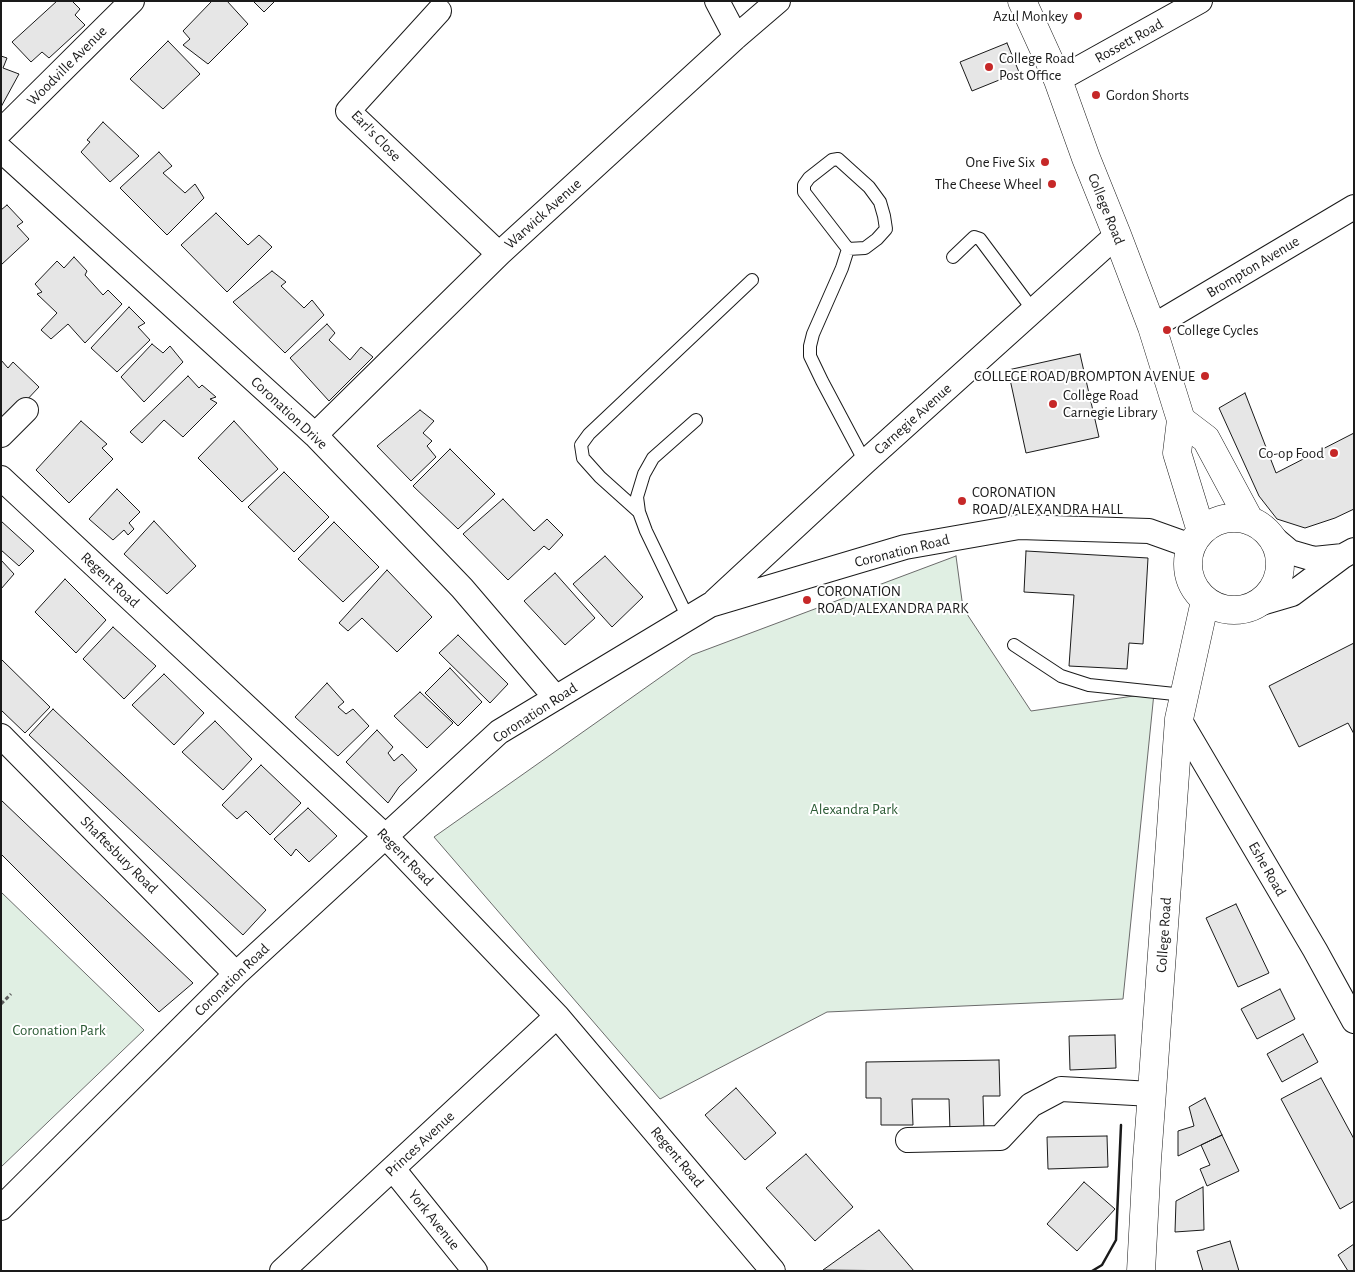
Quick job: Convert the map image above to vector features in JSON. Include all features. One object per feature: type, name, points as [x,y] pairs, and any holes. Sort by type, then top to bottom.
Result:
[{"type":"street","points":[[718,1],[736,37]]},
{"type":"street","name":"Warwick Avenue","points":[[315,435],[499,254],[736,37],[778,1]]},
{"type":"street","name":"College Road","points":[[1022,1],[1058,80],[1086,158],[1152,327],[1181,420],[1177,453],[1196,538],[1187,560],[1188,575],[1194,589],[1205,601],[1182,707],[1152,1094],[1141,1271]]},
{"type":"street","name":"Rossett Road","points":[[1058,80],[1200,1]]},
{"type":"street","name":"Woodville Avenue","points":[[1,130],[122,5]]},
{"type":"street","name":"Earl's Close","points":[[439,11],[348,111],[499,254]]},
{"type":"street","name":"Coronation Drive","points":[[1,150],[315,435],[462,588],[556,698]]},
{"type":"street","name":"Brompton Avenue","points":[[1152,327],[1354,207]]},
{"type":"street","name":"Carnegie Avenue","points":[[710,605],[865,462],[1117,235]]},
{"type":"street","points":[[1,435],[26,410]]},
{"type":"street","points":[[1181,420],[1206,439],[1260,529],[1278,550],[1280,566],[1277,580],[1270,594],[1258,604]]},
{"type":"street","name":"Regent Road","points":[[1,478],[386,837],[556,1016],[773,1271]]},
{"type":"street","points":[[1196,538],[1212,524],[1224,519],[1237,518],[1260,529],[1290,552],[1314,558],[1348,553]]},
{"type":"street","name":"Coronation Road","points":[[1,1208],[236,974],[499,732],[710,605],[905,547],[1019,527],[1149,531],[1196,538]]},
{"type":"street","points":[[1205,601],[1217,608],[1231,611],[1245,609],[1292,594],[1348,553]]},
{"type":"street","name":"Eshe Road","points":[[1182,707],[1354,1021]]},
{"type":"street","name":"Shaftesbury Road","points":[[1,736],[236,974]]},
{"type":"street","name":"Princes Avenue","points":[[282,1271],[556,1016]]},
{"type":"street","points":[[908,1140],[1000,1138],[1031,1105],[1061,1089],[1152,1094]]},
{"type":"street","name":"York Avenue","points":[[393,1169],[475,1271]]},
{"type":"lane","points":[[838,159],[869,187],[880,202],[886,229],[865,248],[848,248],[804,192],[804,185],[809,178],[832,160],[838,159]]},
{"type":"lane","points":[[952,257],[974,237],[980,239],[1034,310]]},
{"type":"lane","points":[[848,248],[842,268],[813,334],[810,356],[865,462]]},
{"type":"lane","points":[[638,512],[600,477],[583,458],[581,445],[589,434],[752,280]]},
{"type":"lane","points":[[688,618],[646,531],[638,512],[637,497],[644,474],[654,458],[696,420]]},
{"type":"lane","points":[[1014,645],[1061,676],[1089,685],[1182,707]]},
{"type":"path","points":[[1,1004],[12,994]]},
{"type":"green space","name":"Alexandra Park","points":[[956,556],[963,608],[1031,711],[1154,693],[1123,999],[827,1012],[660,1099],[434,837],[692,655]]},
{"type":"green space","name":"Coronation Park","points":[[1,892],[144,1030],[1,1167]]},
{"type":"building","points":[[57,1],[72,1],[80,9],[75,15],[85,25],[49,58],[42,52],[31,62],[12,42]]},
{"type":"building","points":[[212,1],[227,1],[248,24],[208,64],[183,45],[190,39],[183,31]]},
{"type":"building","points":[[253,1],[275,1],[264,12]]},
{"type":"building","points":[[168,41],[200,74],[163,109],[130,79]]},
{"type":"building","name":"College Road Post Office","points":[[1007,43],[1019,72],[972,91],[960,62]]},
{"type":"building","points":[[1,56],[7,58],[3,68],[19,74],[1,107]]},
{"type":"building","points":[[103,122],[139,156],[110,182],[81,152],[90,142],[87,140]]},
{"type":"building","points":[[159,152],[172,166],[163,173],[185,193],[195,184],[204,198],[167,235],[120,188]]},
{"type":"building","points":[[7,205],[23,222],[17,226],[29,239],[1,265],[1,210]]},
{"type":"building","points":[[216,213],[248,245],[259,235],[272,247],[227,292],[181,245]]},
{"type":"building","points":[[74,257],[87,271],[85,275],[103,295],[108,290],[122,304],[85,343],[68,324],[51,339],[41,330],[57,313],[37,294],[42,292],[35,284],[57,261],[64,268]]},
{"type":"building","points":[[272,271],[286,282],[281,286],[304,308],[312,300],[324,315],[285,353],[233,302]]},
{"type":"building","points":[[129,307],[145,323],[138,327],[150,340],[117,372],[91,348]]},
{"type":"building","points":[[327,324],[335,333],[329,340],[350,360],[361,347],[373,357],[329,401],[290,358]]},
{"type":"building","points":[[152,344],[163,353],[170,346],[183,362],[144,402],[121,377]]},
{"type":"building","name":"College Road Carnegie Library","points":[[1080,354],[1099,437],[1026,453],[1008,370]]},
{"type":"building","points":[[1,360],[8,368],[13,362],[39,387],[7,421],[1,416]]},
{"type":"building","points":[[188,376],[199,388],[202,385],[216,397],[210,399],[217,403],[183,437],[164,420],[142,443],[130,432]]},
{"type":"building","name":"Co-op Food","points":[[1245,393],[1276,473],[1354,433],[1354,509],[1335,518],[1305,528],[1277,519],[1259,496],[1219,408]]},
{"type":"building","points":[[420,410],[434,421],[423,433],[432,441],[427,446],[436,457],[411,481],[377,446]]},
{"type":"building","points":[[81,421],[107,444],[102,448],[113,459],[69,503],[36,470]]},
{"type":"building","points":[[234,421],[278,469],[242,502],[198,458]]},
{"type":"building","points":[[450,449],[495,494],[458,529],[413,486]]},
{"type":"building","points":[[284,472],[329,517],[294,552],[248,507]]},
{"type":"building","points":[[117,489],[140,512],[129,523],[134,529],[128,535],[124,530],[113,540],[89,519]]},
{"type":"building","points":[[503,499],[534,531],[547,519],[563,535],[549,550],[544,546],[508,580],[463,534]]},
{"type":"building","points":[[1,521],[34,551],[19,566],[1,550]]},
{"type":"building","points":[[154,521],[196,566],[167,594],[124,554]]},
{"type":"building","points":[[334,522],[379,567],[343,602],[298,559]]},
{"type":"building","points":[[1026,551],[1148,558],[1143,644],[1129,643],[1127,669],[1069,666],[1074,595],[1024,592]]},
{"type":"building","points":[[605,556],[643,597],[612,627],[573,584]]},
{"type":"building","points":[[1,560],[14,574],[1,589]]},
{"type":"building","points":[[387,570],[432,617],[397,652],[362,618],[348,631],[339,623]]},
{"type":"building","points":[[555,573],[595,618],[565,645],[524,601]]},
{"type":"building","points":[[65,579],[106,620],[76,653],[35,612]]},
{"type":"building","points":[[113,627],[156,666],[124,699],[83,659]]},
{"type":"building","points":[[458,635],[508,684],[490,703],[439,653]]},
{"type":"building","points":[[1354,643],[1354,734],[1348,723],[1299,747],[1269,686]]},
{"type":"building","points":[[1,659],[50,707],[25,733],[1,710]]},
{"type":"building","points":[[450,668],[482,702],[458,726],[425,693]]},
{"type":"building","points":[[164,674],[204,713],[174,745],[132,705]]},
{"type":"building","points":[[327,683],[344,702],[338,707],[346,714],[353,709],[369,726],[338,756],[295,717]]},
{"type":"building","points":[[420,692],[453,723],[427,748],[394,716]]},
{"type":"building","points":[[53,709],[266,910],[243,935],[29,735]]},
{"type":"building","points":[[215,721],[252,759],[223,790],[182,752]]},
{"type":"building","points":[[377,730],[393,747],[388,753],[394,761],[402,754],[417,770],[399,787],[388,803],[346,762]]},
{"type":"building","points":[[261,765],[301,803],[270,835],[246,811],[237,819],[222,805]]},
{"type":"building","points":[[1,800],[193,983],[159,1012],[1,854]]},
{"type":"building","points":[[308,808],[337,836],[309,862],[296,849],[291,856],[274,839]]},
{"type":"building","points":[[1236,904],[1269,973],[1238,987],[1206,918]]},
{"type":"building","points":[[1280,989],[1295,1019],[1257,1039],[1241,1009]]},
{"type":"building","points":[[1303,1034],[1318,1062],[1282,1082],[1267,1054]]},
{"type":"building","points":[[1115,1035],[1116,1068],[1070,1070],[1069,1036]]},
{"type":"building","points":[[999,1060],[1000,1096],[983,1096],[984,1131],[950,1131],[949,1099],[912,1099],[913,1125],[881,1125],[881,1098],[866,1098],[866,1062]]},
{"type":"building","points":[[1321,1078],[1354,1139],[1354,1201],[1340,1209],[1281,1099]]},
{"type":"building","points":[[736,1088],[776,1133],[745,1160],[705,1115]]},
{"type":"building","points":[[1205,1098],[1222,1135],[1178,1156],[1178,1131],[1194,1126],[1189,1107]]},
{"type":"building","points":[[1222,1135],[1239,1171],[1207,1186],[1200,1169],[1210,1165],[1201,1145]]},
{"type":"building","points":[[1107,1136],[1108,1167],[1048,1169],[1047,1137]]},
{"type":"building","points":[[806,1154],[853,1207],[815,1241],[766,1188]]},
{"type":"building","points":[[1084,1182],[1115,1209],[1077,1251],[1047,1224]]},
{"type":"building","points":[[1203,1187],[1204,1230],[1175,1232],[1176,1201]]},
{"type":"building","points":[[879,1230],[914,1271],[823,1270]]},
{"type":"building","points":[[1230,1241],[1239,1271],[1203,1271],[1197,1251]]},
{"type":"building","points":[[1354,1244],[1354,1271],[1348,1271],[1338,1255]]},
{"type":"wall","points":[[1092,1271],[1102,1265],[1116,1240],[1121,1125]]},
{"type":"place","name":"Azul Monkey","points":[[1078,16]]},
{"type":"place","name":"College Road Post Office","points":[[989,67]]},
{"type":"place","name":"Gordon Shorts","points":[[1096,95]]},
{"type":"place","name":"One Five Six","points":[[1045,162]]},
{"type":"place","name":"The Cheese Wheel","points":[[1052,184]]},
{"type":"place","name":"College Cycles","points":[[1167,330]]},
{"type":"place","name":"COLLEGE ROAD/BROMPTON AVENUE","points":[[1205,376]]},
{"type":"place","name":"College Road Carnegie Library","points":[[1053,404]]},
{"type":"place","name":"Co-op Food","points":[[1334,453]]},
{"type":"place","name":"CORONATION ROAD/ALEXANDRA HALL","points":[[962,501]]},
{"type":"place","name":"CORONATION ROAD/ALEXANDRA PARK","points":[[807,600]]}]
